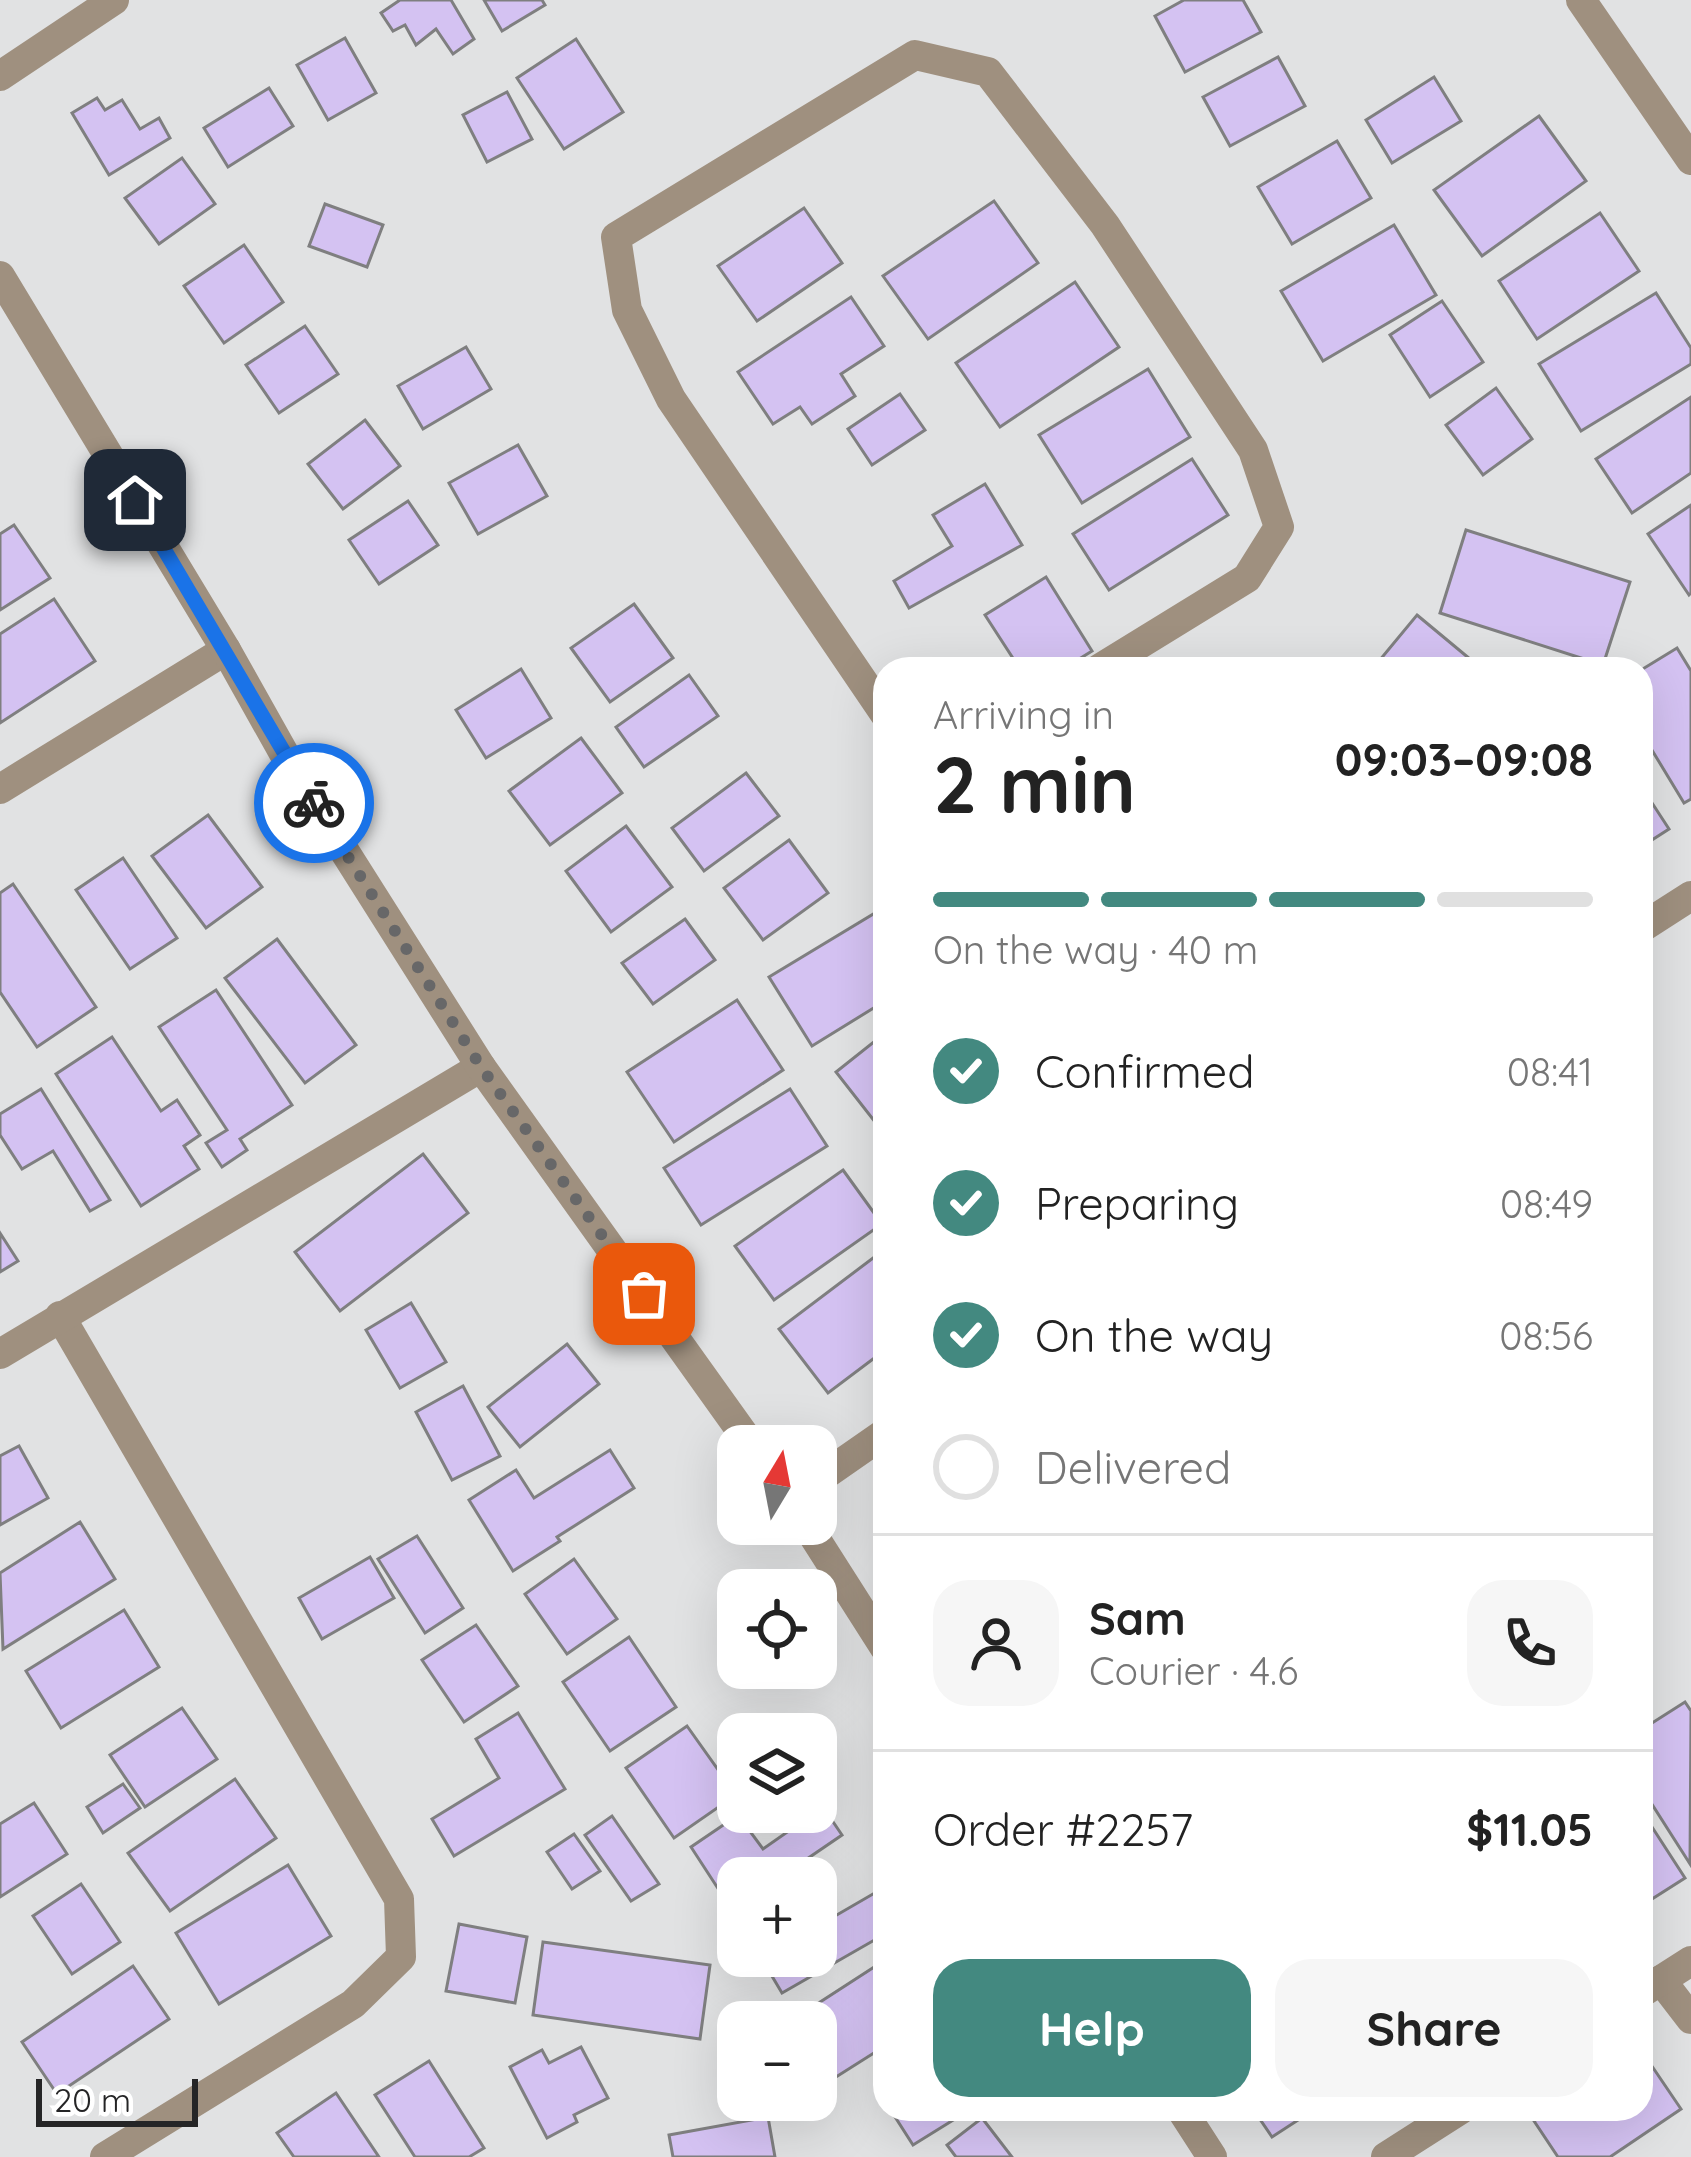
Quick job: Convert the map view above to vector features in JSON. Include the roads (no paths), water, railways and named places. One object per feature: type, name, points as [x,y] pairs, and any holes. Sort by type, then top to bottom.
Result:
[{"type":"street","points":[[0,76],[115,0]]},
{"type":"street","points":[[1581,0],[1691,160]]},
{"type":"street","points":[[873,696],[671,399],[627,310],[616,237],[915,55],[988,72],[1105,224],[1253,450],[1279,527],[1246,578],[1118,657]]},
{"type":"street","points":[[0,276],[296,773],[481,1067],[737,1425]]},
{"type":"street","points":[[0,789],[226,650]]},
{"type":"street","points":[[1653,920],[1691,896]]},
{"type":"street","points":[[0,1354],[481,1067]]},
{"type":"street","points":[[60,1316],[399,1899],[401,1957],[353,2004],[105,2157]]},
{"type":"street","points":[[837,1466],[873,1441]]},
{"type":"street","points":[[819,1545],[873,1629]]},
{"type":"street","points":[[1653,1986],[1691,1961]]},
{"type":"street","points":[[1653,1989],[1691,2019]]},
{"type":"street","points":[[1189,2121],[1212,2157]]},
{"type":"street","points":[[1386,2157],[1442,2121]]}]
